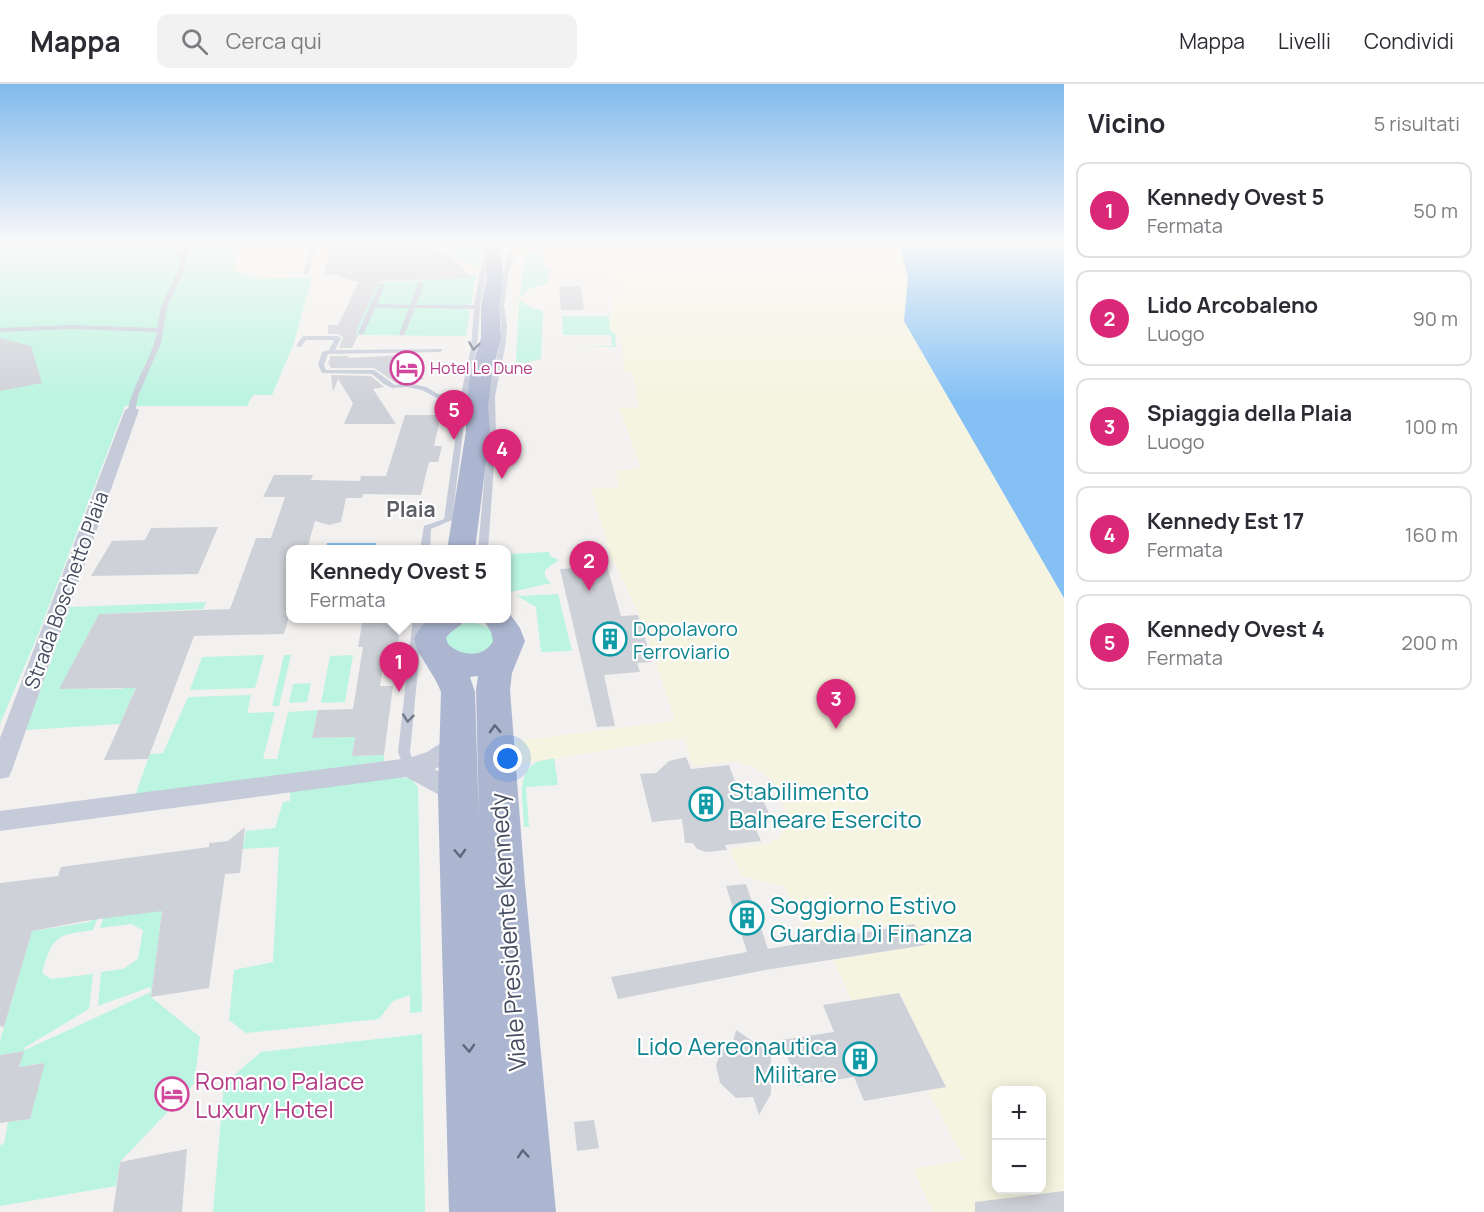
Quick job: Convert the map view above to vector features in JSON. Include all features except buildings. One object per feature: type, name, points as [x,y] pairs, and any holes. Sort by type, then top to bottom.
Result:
[{"type":"main road","points":[[461,545],[461,509],[478,431],[481,374],[491,338],[492,297]]},
{"type":"main road","points":[[461,509],[472,545]]},
{"type":"main road","points":[[438,628],[452,664],[471,666],[490,662],[499,629]]},
{"type":"main road","name":"Viale Presidente Kennedy","points":[[438,628],[458,692],[458,795],[478,1212]]},
{"type":"main road","name":"Viale Presidente Kennedy","points":[[499,629],[494,723],[503,884],[527,1212]]},
{"type":"street","name":"Strada Boschetto Plaia","points":[[0,770],[132,410]]},
{"type":"street","points":[[0,820],[409,766],[435,760],[447,754],[458,743]]},
{"type":"street","points":[[409,766],[458,795]]},
{"type":"lane","points":[[132,410],[134,396],[158,343],[164,307],[169,297]]},
{"type":"lane","points":[[361,333],[377,297]]},
{"type":"lane","points":[[402,334],[416,297]]},
{"type":"lane","points":[[425,545],[427,528],[461,509],[464,396],[474,348],[479,297]]},
{"type":"lane","points":[[483,545],[492,438],[491,396],[502,348],[504,327],[502,297]]},
{"type":"lane","points":[[373,306],[477,307]]},
{"type":"lane","points":[[0,330],[71,327],[159,330]]},
{"type":"lane","points":[[299,346],[304,338],[338,338],[331,352]]},
{"type":"lane","points":[[440,350],[326,352],[321,365],[324,372],[374,372],[394,387],[424,388],[437,396],[464,396]]},
{"type":"lane","points":[[409,766],[404,752],[438,628]]},
{"type":"green space","points":[[0,297],[307,297],[294,343],[272,395],[253,395],[247,406],[125,406],[37,637],[0,724]]},
{"type":"green space","points":[[352,297],[472,297],[471,304],[466,306],[466,309],[470,311],[466,336],[351,335]]},
{"type":"green space","points":[[519,300],[543,311],[541,359],[525,363],[516,362]]},
{"type":"green space","points":[[562,316],[609,316],[610,329],[615,334],[616,347],[574,347],[612,346],[611,335],[563,335]]},
{"type":"green space","points":[[549,552],[550,556],[559,560],[545,570],[545,577],[551,583],[511,592],[511,554]]},
{"type":"green space","points":[[558,594],[572,651],[541,652],[536,607],[517,596]]},
{"type":"green space","points":[[206,602],[203,609],[99,614],[60,689],[122,689],[138,651],[137,685],[120,724],[26,730],[70,607]]},
{"type":"green space","points":[[467,623],[483,625],[493,633],[495,637],[489,649],[472,656],[446,648],[445,635],[457,625]]},
{"type":"green space","points":[[264,655],[255,688],[190,690],[202,657]]},
{"type":"green space","points":[[284,655],[291,655],[279,706],[272,706]]},
{"type":"green space","points":[[353,655],[345,702],[321,703],[330,656]]},
{"type":"green space","points":[[311,683],[307,702],[289,703],[293,684]]},
{"type":"green space","points":[[251,695],[247,713],[275,712],[263,759],[277,759],[288,712],[318,710],[312,738],[355,737],[352,756],[384,755],[384,761],[135,796],[150,754],[163,753],[188,697]]},
{"type":"green space","points":[[554,757],[558,785],[526,787],[529,827],[524,827],[522,792],[526,773],[531,766],[541,760]]},
{"type":"green space","points":[[399,777],[411,779],[418,787],[422,1012],[410,1013],[410,995],[393,1001],[379,1019],[246,1033],[229,1020],[234,970],[273,962],[279,847],[242,849],[246,831],[275,828],[283,802],[290,801],[290,792]]},
{"type":"green space","points":[[93,911],[105,911],[162,911],[151,997],[200,1037],[194,1084],[120,1162],[116,1186],[0,1206],[0,1145],[4,1144],[8,1122],[30,1119],[44,1063],[19,1067],[23,1051],[0,1055],[0,1041],[32,931],[90,922]],"holes":[[[105,911],[100,928],[131,924],[143,930],[138,959],[123,969],[101,972],[98,1006],[150,987],[151,992],[25,1050],[24,1048],[89,1009],[93,974],[51,979],[42,973],[49,952],[57,940],[70,934],[93,930],[100,912]]]},
{"type":"green space","points":[[422,1034],[425,1212],[213,1212],[224,1084],[261,1052]]},
{"type":"sand","points":[[618,297],[906,297],[904,321],[1064,598],[1064,1212],[933,1212],[913,1169],[964,1160],[928,1091],[946,1087],[900,994],[852,1001],[833,960],[925,945],[914,924],[805,930],[785,887],[742,876],[729,849],[767,844],[781,837],[787,817],[775,783],[755,767],[741,764],[739,761],[693,766],[684,738],[519,764],[516,741],[675,721],[640,616],[611,557],[591,489],[619,487],[616,471],[641,468],[619,408],[639,407],[632,372],[624,372],[621,335],[615,334],[610,329],[609,316],[614,305],[611,299]]},
{"type":"water","points":[[906,297],[1064,297],[1064,598],[904,321]]},
{"type":"water","points":[[327,543],[376,543],[376,545],[327,545]]},
{"type":"place","name":"Hotel Le Dune","points":[[407,368]]},
{"type":"place","name":"Kennedy Ovest 4","points":[[454,440]]},
{"type":"place","name":"Kennedy Est 17","points":[[502,479]]},
{"type":"place","name":"Lido Arcobaleno","points":[[589,591]]},
{"type":"place","name":"Dopolavoro Ferroviario","points":[[610,639]]},
{"type":"place","name":"Kennedy Ovest 5","points":[[399,692]]},
{"type":"place","name":"Spiaggia della Plaia","points":[[836,729]]},
{"type":"place","name":"Stabilimento Balneare Esercito","points":[[706,804]]},
{"type":"place","name":"Soggiorno Estivo Guardia Di Finanza","points":[[747,918]]},
{"type":"place","name":"Lido Aereonautica Militare","points":[[860,1059]]},
{"type":"place","name":"Romano Palace Luxury Hotel","points":[[172,1094]]},
{"type":"district","name":"Plaia","points":[[411,509]]}]
